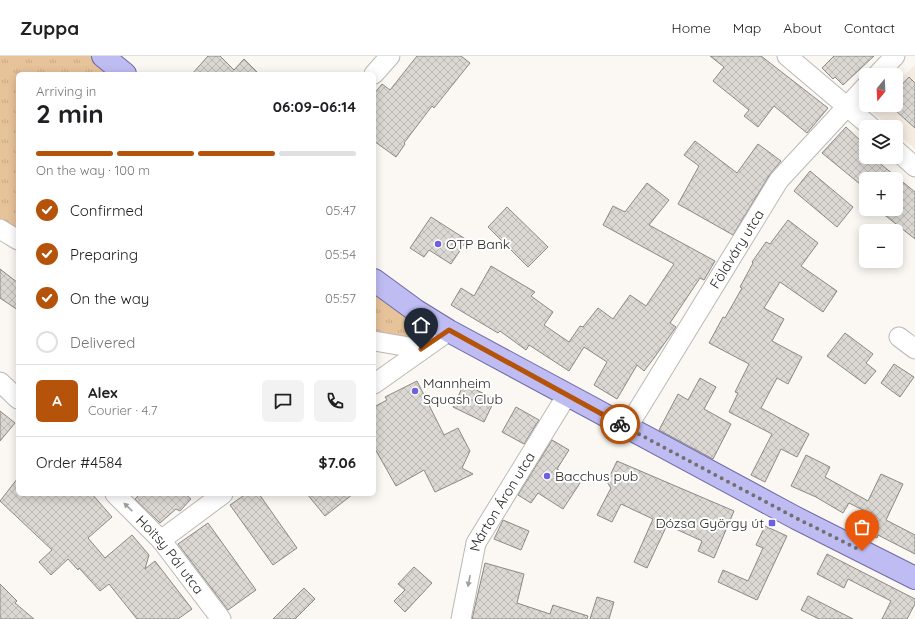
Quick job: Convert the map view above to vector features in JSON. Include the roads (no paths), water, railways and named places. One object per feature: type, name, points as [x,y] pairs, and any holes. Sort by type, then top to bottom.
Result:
[{"type":"main road","points":[[103,56],[123,72]]},
{"type":"main road","points":[[376,281],[415,310],[567,395],[796,518],[915,578]]},
{"type":"street","points":[[376,72],[390,56]]},
{"type":"street","points":[[787,56],[863,120]]},
{"type":"street","points":[[884,68],[895,56]]},
{"type":"street","name":"Földváry utca","points":[[628,428],[779,180],[859,93]]},
{"type":"street","points":[[903,156],[915,167]]},
{"type":"street","points":[[0,229],[16,239]]},
{"type":"street","points":[[376,383],[449,330]]},
{"type":"street","points":[[899,337],[915,350]]},
{"type":"street","points":[[376,341],[421,349]]},
{"type":"street","points":[[0,382],[16,398]]},
{"type":"street","name":"Márton Áron utca","points":[[461,619],[476,543],[567,395]]},
{"type":"street","name":"Hoitsy Pál utca","points":[[117,496],[161,540],[221,619]]},
{"type":"street","points":[[161,540],[220,496]]},
{"type":"place","name":"OTP Bank","points":[[438,244]]},
{"type":"place","name":"Mannheim Squash Club","points":[[415,391]]},
{"type":"place","name":"Bacchus pub","points":[[547,476]]},
{"type":"place","name":"Dózsa György út","points":[[772,523]]}]
